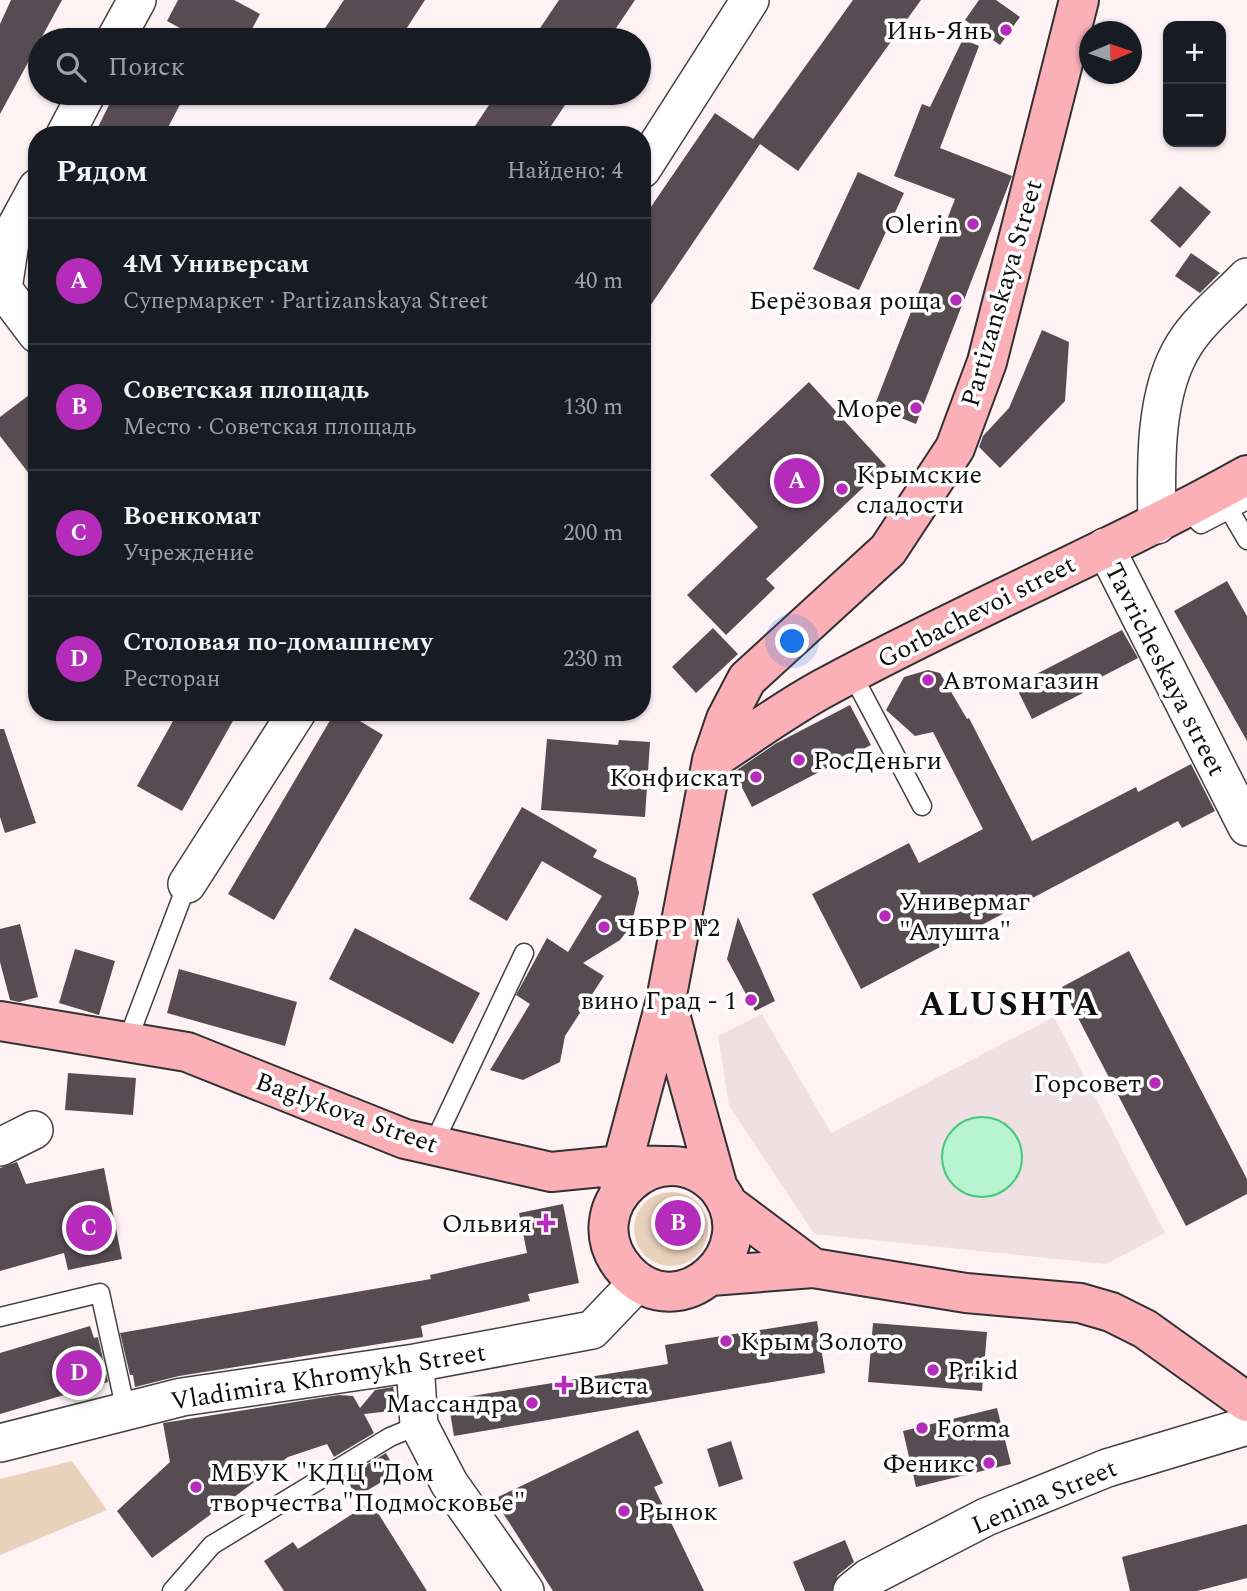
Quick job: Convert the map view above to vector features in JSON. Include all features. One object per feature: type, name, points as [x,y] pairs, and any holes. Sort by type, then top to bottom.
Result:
[{"type":"main road","name":"Partizanskaya Street","points":[[617,1192],[666,1000],[712,760],[726,719],[747,679],[888,550],[955,448],[987,362],[1079,0]]},
{"type":"main road","name":"Gorbachevoi street","points":[[712,760],[822,689],[1105,547],[1171,517],[1247,475]]},
{"type":"main road","points":[[666,1000],[723,1196],[733,1231],[727,1256],[711,1276],[688,1289],[663,1290],[638,1282],[614,1253],[610,1241],[617,1192],[639,1175],[665,1166],[694,1171],[723,1196],[813,1268]]},
{"type":"main road","name":"Baglykova Street","points":[[0,1021],[187,1052],[405,1139],[551,1172],[617,1192]]},
{"type":"main road","points":[[711,1276],[813,1268],[966,1293],[1080,1303],[1111,1312],[1144,1329],[1247,1402]]},
{"type":"street","points":[[122,28],[137,0]]},
{"type":"street","points":[[651,155],[750,0]]},
{"type":"street","points":[[70,126],[81,105]]},
{"type":"street","points":[[28,205],[11,236],[1,289],[28,323]]},
{"type":"street","points":[[1171,517],[1156,459],[1160,422],[1170,380],[1184,345],[1247,277]]},
{"type":"street","name":"Tavricheskaya street","points":[[1105,547],[1247,827]]},
{"type":"street","points":[[187,884],[291,721]]},
{"type":"street","points":[[0,1147],[34,1130]]},
{"type":"street","name":"Vladimira Khromykh Street","points":[[0,1443],[183,1397],[415,1363],[592,1330],[638,1282]]},
{"type":"street","points":[[415,1363],[419,1425],[449,1483],[525,1591]]},
{"type":"street","name":"Lenina Street","points":[[852,1591],[868,1578],[986,1517],[1107,1468],[1247,1426]]},
{"type":"lane","points":[[1171,517],[1201,524],[1247,500]]},
{"type":"lane","points":[[1230,511],[1247,540]]},
{"type":"lane","points":[[852,674],[922,806]]},
{"type":"lane","points":[[127,1042],[187,884]]},
{"type":"lane","points":[[433,1145],[524,953]]},
{"type":"lane","points":[[0,1317],[100,1293],[126,1412]]},
{"type":"lane","points":[[172,1591],[212,1545],[390,1437],[419,1425]]},
{"type":"shaded area","points":[[762,1014],[831,1133],[1054,1017],[1165,1233],[1106,1264],[814,1234],[729,1106],[718,1036]]},
{"type":"shaded area","points":[[974,1117],[990,1117],[1004,1123],[1016,1135],[1022,1149],[1022,1165],[1016,1179],[1004,1191],[990,1197],[974,1197],[960,1191],[948,1179],[942,1165],[942,1149],[948,1135],[960,1123]]},
{"type":"shaded area","points":[[664,1192],[678,1192],[692,1198],[702,1208],[708,1229],[702,1250],[692,1260],[678,1266],[664,1266],[650,1260],[640,1250],[634,1236],[634,1222],[640,1208],[650,1198]]},
{"type":"shaded area","points":[[72,1461],[107,1510],[0,1555],[0,1479]]},
{"type":"building","points":[[11,0],[62,0],[47,28],[28,28],[28,63],[0,114],[0,24]]},
{"type":"building","points":[[178,0],[234,0],[260,14],[252,28],[180,28],[167,21]]},
{"type":"building","points":[[344,0],[425,0],[407,28],[325,28]]},
{"type":"building","points":[[559,0],[635,0],[616,28],[540,28]]},
{"type":"building","points":[[853,0],[921,0],[798,171],[760,144],[651,305],[651,207],[715,113],[753,139]]},
{"type":"building","points":[[979,0],[996,0],[1020,17],[1000,45],[965,20]]},
{"type":"building","points":[[963,39],[979,46],[940,148],[1012,176],[916,424],[874,407],[955,199],[894,176],[922,104],[930,107]]},
{"type":"building","points":[[109,105],[180,105],[169,126],[98,126]]},
{"type":"building","points":[[489,105],[565,105],[551,126],[475,126]]},
{"type":"building","points":[[858,172],[904,193],[859,290],[813,269]]},
{"type":"building","points":[[1180,186],[1211,212],[1180,248],[1150,221]]},
{"type":"building","points":[[1191,253],[1220,273],[1200,293],[1175,276]]},
{"type":"building","points":[[1042,330],[1069,342],[1065,401],[1000,468],[979,447],[983,436],[1009,408]]},
{"type":"building","points":[[809,382],[886,466],[766,579],[775,588],[726,635],[687,595],[758,527],[710,475]]},
{"type":"building","points":[[28,396],[28,472],[0,436],[0,417]]},
{"type":"building","points":[[1227,581],[1247,616],[1247,741],[1174,611]]},
{"type":"building","points":[[713,628],[738,654],[696,693],[672,667]]},
{"type":"building","points":[[1122,630],[1138,658],[1080,688],[1083,693],[1032,719],[1015,685]]},
{"type":"building","points":[[928,670],[940,673],[967,719],[969,718],[1032,841],[1136,787],[1138,792],[1191,764],[1215,811],[1182,828],[1178,821],[861,989],[812,894],[909,843],[919,863],[983,829],[933,732],[915,736],[886,710],[904,677]]},
{"type":"building","points":[[850,705],[871,745],[752,807],[734,772],[775,744]]},
{"type":"building","points":[[173,721],[233,721],[182,811],[137,786]]},
{"type":"building","points":[[330,721],[360,721],[383,735],[274,920],[228,894]]},
{"type":"building","points":[[0,729],[4,729],[36,823],[5,833],[0,817]]},
{"type":"building","points":[[547,739],[618,745],[619,740],[650,742],[645,817],[541,810]]},
{"type":"building","points":[[522,807],[597,850],[593,857],[636,878],[639,893],[631,926],[620,940],[583,963],[604,976],[565,1036],[560,1062],[523,1080],[490,1070],[530,1004],[516,995],[547,938],[568,952],[602,896],[542,861],[507,921],[469,899]]},
{"type":"building","points":[[738,917],[775,1001],[755,1011],[727,959]]},
{"type":"building","points":[[20,924],[38,997],[19,1002],[10,1000],[0,962],[0,929]]},
{"type":"building","points":[[355,928],[480,993],[453,1044],[329,979]]},
{"type":"building","points":[[75,949],[115,961],[99,1015],[59,1003]]},
{"type":"building","name":"Горсовет","points":[[1129,951],[1247,1179],[1247,1194],[1186,1226],[1062,987]]},
{"type":"building","points":[[179,969],[297,1002],[285,1046],[167,1013]]},
{"type":"building","points":[[68,1073],[136,1078],[133,1115],[65,1110]]},
{"type":"building","points":[[17,1162],[26,1184],[104,1168],[122,1259],[68,1270],[64,1253],[0,1271],[0,1168]]},
{"type":"building","points":[[563,1204],[579,1283],[528,1294],[530,1301],[421,1326],[423,1337],[179,1376],[135,1387],[133,1375],[130,1375],[120,1333],[431,1279],[430,1275],[527,1253],[519,1213]]},
{"type":"building","points":[[817,1321],[825,1373],[454,1436],[448,1400],[668,1364],[665,1345]]},
{"type":"building","points":[[873,1323],[987,1332],[982,1391],[868,1382]]},
{"type":"building","points":[[90,1326],[94,1338],[98,1337],[108,1382],[0,1414],[0,1353]]},
{"type":"building","name":"МБУК \"КДЦ \"Дом творчества\"Подмосковье\"","points":[[393,1387],[397,1404],[391,1411],[364,1414],[374,1433],[334,1457],[327,1444],[288,1457],[152,1558],[117,1511],[170,1462],[163,1423],[339,1395],[353,1396],[360,1408],[375,1390]]},
{"type":"building","points":[[997,1408],[1011,1464],[916,1487],[903,1431]]},
{"type":"building","points":[[638,1430],[663,1483],[654,1487],[704,1591],[553,1591],[494,1499]]},
{"type":"building","points":[[731,1441],[743,1479],[719,1487],[707,1449]]},
{"type":"building","points":[[386,1453],[397,1473],[356,1497],[346,1477]]},
{"type":"building","points":[[371,1502],[427,1591],[284,1591],[264,1561],[293,1542],[298,1549]]},
{"type":"building","points":[[1247,1524],[1247,1578],[1197,1591],[1130,1591],[1122,1557]]},
{"type":"building","points":[[845,1540],[854,1562],[838,1575],[832,1591],[805,1591],[793,1562]]},
{"type":"place","name":"Инь-Янь","points":[[1006,30]]},
{"type":"place","name":"Olerin","points":[[973,224]]},
{"type":"place","name":"Берёзовая роща","points":[[956,300]]},
{"type":"place","name":"Море","points":[[916,408]]},
{"type":"place","name":"4М Универсам","points":[[797,481]]},
{"type":"place","name":"Крымские сладости","points":[[842,489]]},
{"type":"place","name":"Автомагазин","points":[[928,680]]},
{"type":"place","name":"РосДеньги","points":[[799,760]]},
{"type":"place","name":"Конфискат","points":[[756,777]]},
{"type":"place","name":"Универмаг \"Алушта\"","points":[[885,916]]},
{"type":"place","name":"ЧБРР №2","points":[[604,927]]},
{"type":"place","name":"вино Град - 1","points":[[751,1000]]},
{"type":"place","name":"Горсовет","points":[[1155,1083]]},
{"type":"place","name":"Ольвия","points":[[546,1223]]},
{"type":"place","name":"Советская площадь","points":[[678,1223]]},
{"type":"place","name":"Военкомат","points":[[89,1228]]},
{"type":"place","name":"Крым Золото","points":[[726,1341]]},
{"type":"place","name":"Prikid","points":[[933,1370]]},
{"type":"place","name":"Столовая по-домашнему","points":[[79,1373]]},
{"type":"place","name":"Виста","points":[[564,1385]]},
{"type":"place","name":"Массандра","points":[[532,1403]]},
{"type":"place","name":"Forma","points":[[922,1428]]},
{"type":"place","name":"Феникс","points":[[989,1463]]},
{"type":"place","name":"МБУК \"КДЦ \"Дом творчества\"Подмосковье\"","points":[[196,1487]]},
{"type":"place","name":"Рынок","points":[[624,1511]]},
{"type":"district","name":"ALUSHTA","points":[[1010,1003]]}]
